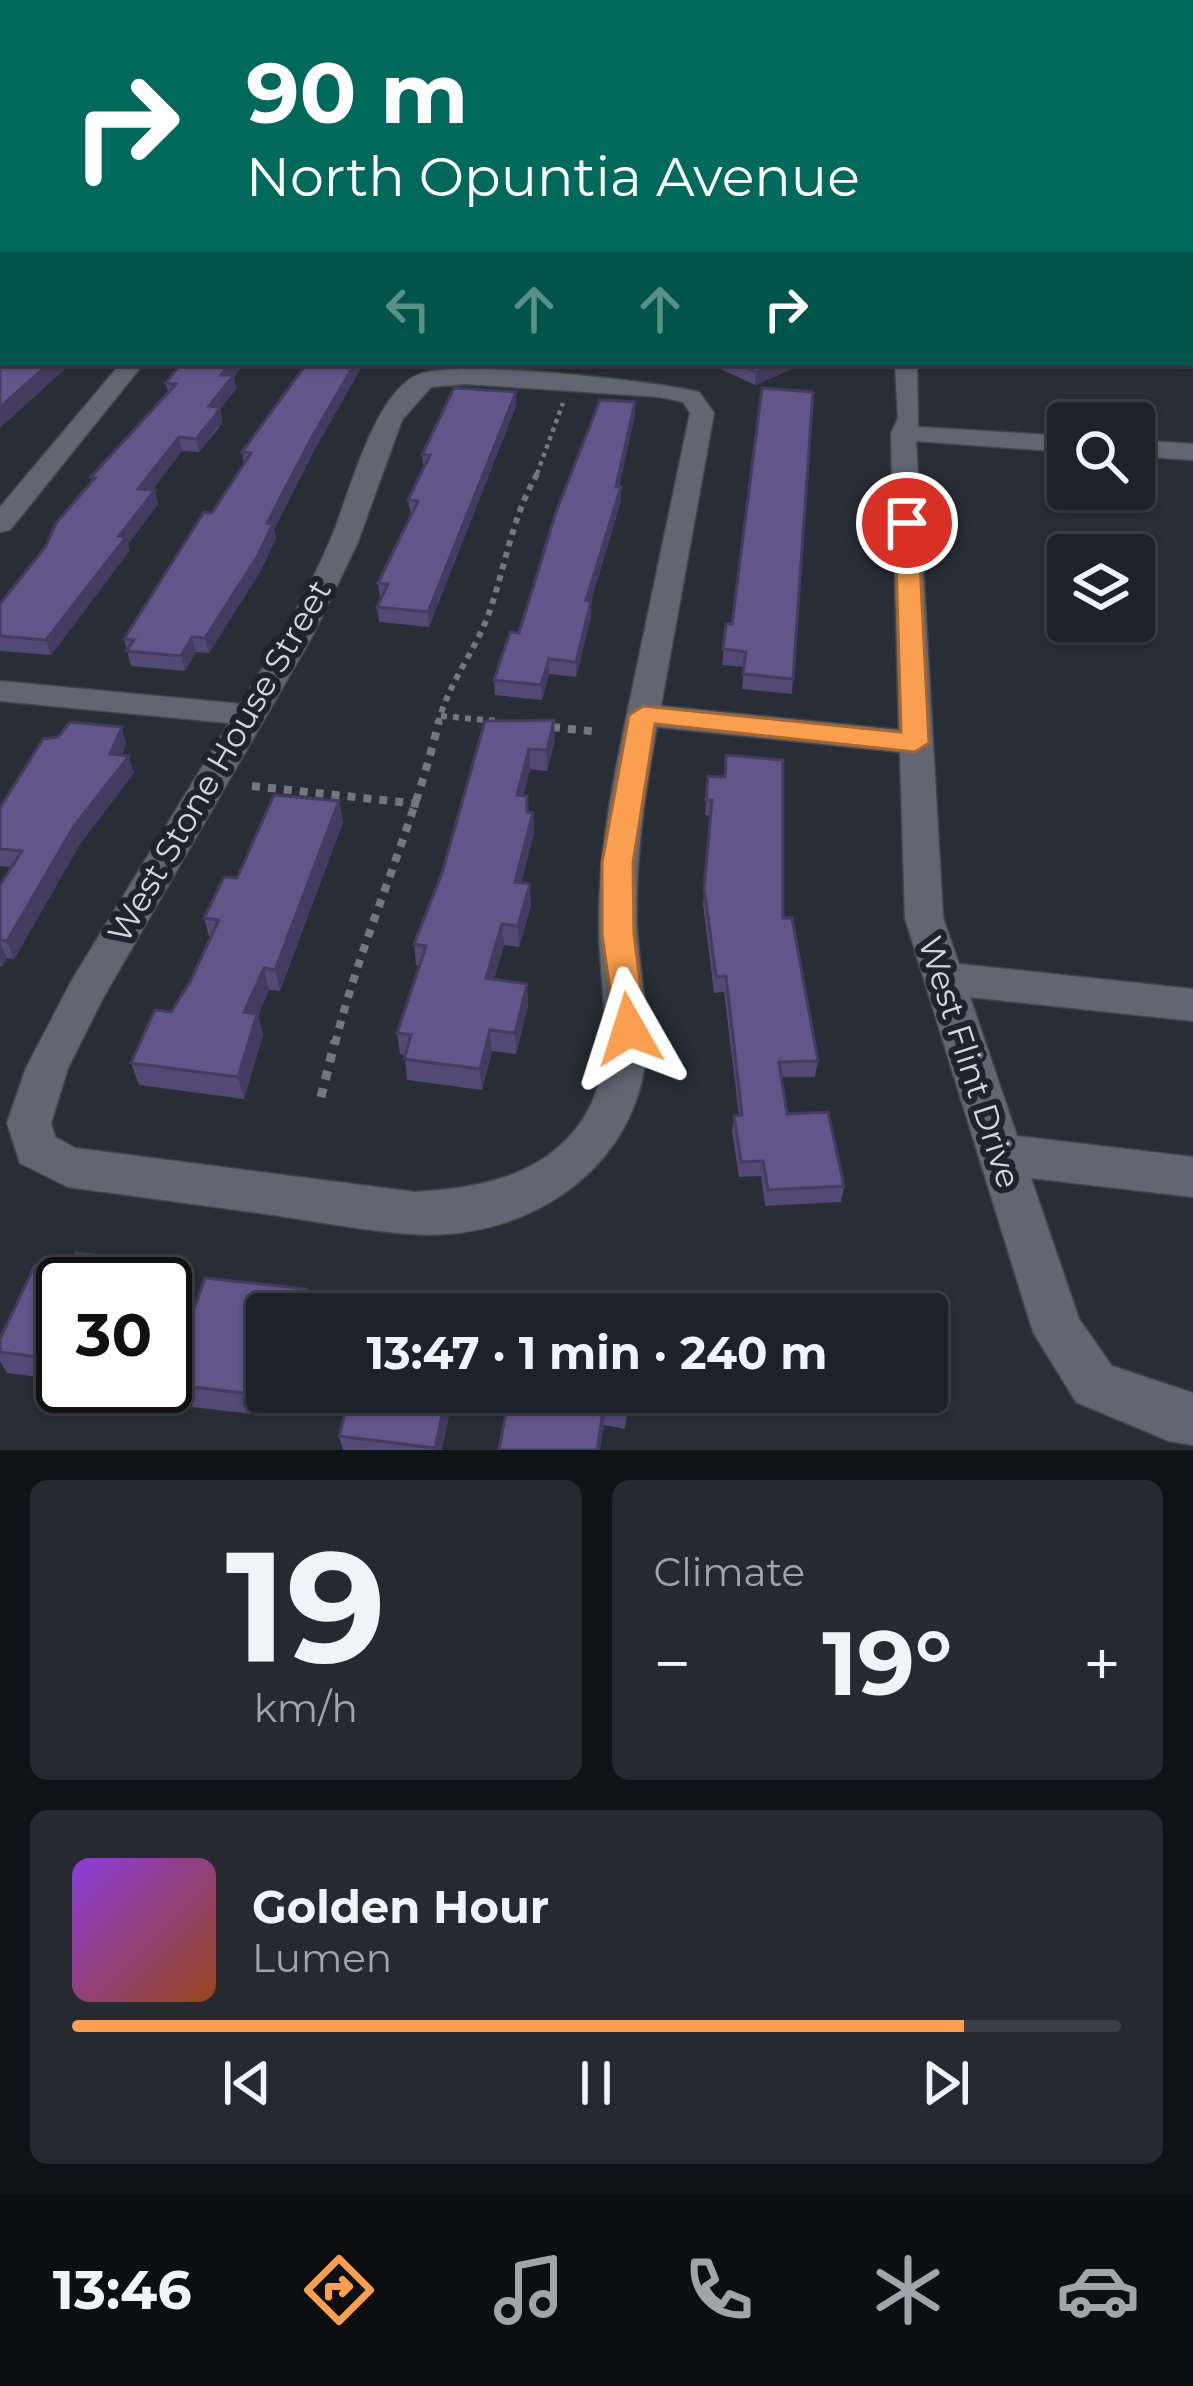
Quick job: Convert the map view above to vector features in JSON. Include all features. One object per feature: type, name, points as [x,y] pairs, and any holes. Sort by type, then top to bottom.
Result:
[{"type":"street","points":[[0,524],[131,366]]},
{"type":"street","name":"West Flint Drive","points":[[906,366],[910,418],[903,434],[924,918],[1058,1332],[1094,1384],[1169,1415],[1193,1419]]},
{"type":"street","points":[[570,382],[605,375],[691,397],[702,413],[643,715],[915,743]]},
{"type":"street","name":"West Stone House Street","points":[[570,382],[425,380],[406,395],[390,420],[343,544],[252,715],[86,991],[47,1068],[29,1123],[36,1149],[68,1167],[415,1213],[470,1211],[546,1186],[597,1136],[621,1089],[629,1029],[618,934],[618,863],[643,715]]},
{"type":"street","points":[[903,434],[1047,443]]},
{"type":"street","points":[[1155,450],[1192,454]]},
{"type":"street","points":[[0,691],[252,715]]},
{"type":"street","points":[[941,978],[1193,1005]]},
{"type":"street","points":[[999,1154],[1193,1178]]},
{"type":"path","points":[[321,1097],[359,949],[419,804],[446,696],[488,616],[522,498],[544,463],[570,382]]},
{"type":"path","points":[[441,716],[510,723]]},
{"type":"path","points":[[532,725],[599,732]]},
{"type":"path","points":[[252,786],[419,804]]},
{"type":"building","points":[[0,366],[47,366],[0,407]]},
{"type":"building","points":[[179,366],[228,366],[221,375],[234,375],[209,406],[220,407],[196,439],[179,437],[138,489],[155,490],[119,536],[126,537],[46,640],[0,636],[0,604],[46,546],[56,523],[95,478],[91,477],[176,384],[166,383]]},
{"type":"building","points":[[305,366],[353,366],[267,523],[273,524],[257,557],[205,638],[192,637],[181,656],[126,651],[134,640],[124,639],[204,512],[212,513],[251,453],[242,452]]},
{"type":"building","points":[[454,388],[516,392],[428,612],[377,607],[388,584],[378,583],[418,501],[408,500],[430,455],[422,455]]},
{"type":"building","points":[[762,388],[813,392],[793,679],[743,674],[746,652],[723,649],[726,624],[732,624]]},
{"type":"building","points":[[600,400],[635,402],[616,487],[621,487],[586,600],[591,601],[576,662],[549,659],[541,685],[494,680],[510,632],[519,633],[556,512]]},
{"type":"building","points":[[554,720],[547,750],[529,749],[517,795],[527,796],[527,812],[533,813],[515,882],[530,884],[518,926],[502,924],[486,978],[527,984],[515,1033],[490,1030],[480,1069],[404,1059],[411,1035],[397,1033],[426,946],[414,944],[442,873],[485,721]]},
{"type":"building","points":[[70,722],[122,727],[110,754],[129,756],[74,826],[7,941],[0,940],[0,885],[22,851],[0,849],[0,808],[43,739],[58,737]]},
{"type":"building","points":[[726,755],[783,760],[783,918],[792,918],[818,1061],[779,1062],[787,1114],[828,1112],[844,1186],[768,1190],[763,1161],[741,1162],[734,1116],[742,1115],[726,976],[716,977],[704,888],[712,800],[706,800],[708,776],[725,777]]},
{"type":"building","points":[[274,795],[339,801],[275,970],[264,968],[244,1012],[257,1014],[238,1077],[131,1063],[155,1010],[171,1012],[190,982],[219,920],[204,918],[224,877],[237,878]]},
{"type":"building","points":[[35,1265],[36,1357],[0,1352],[0,1339]]},
{"type":"building","points":[[205,1278],[306,1289],[305,1293],[246,1293],[246,1393],[192,1387],[192,1314]]},
{"type":"building","points":[[345,1413],[442,1413],[435,1448],[339,1436]]},
{"type":"building","points":[[506,1413],[603,1413],[597,1450],[499,1450]]},
{"type":"route","points":[[629,1029],[618,934],[618,863],[643,715],[915,743],[907,523]]}]
